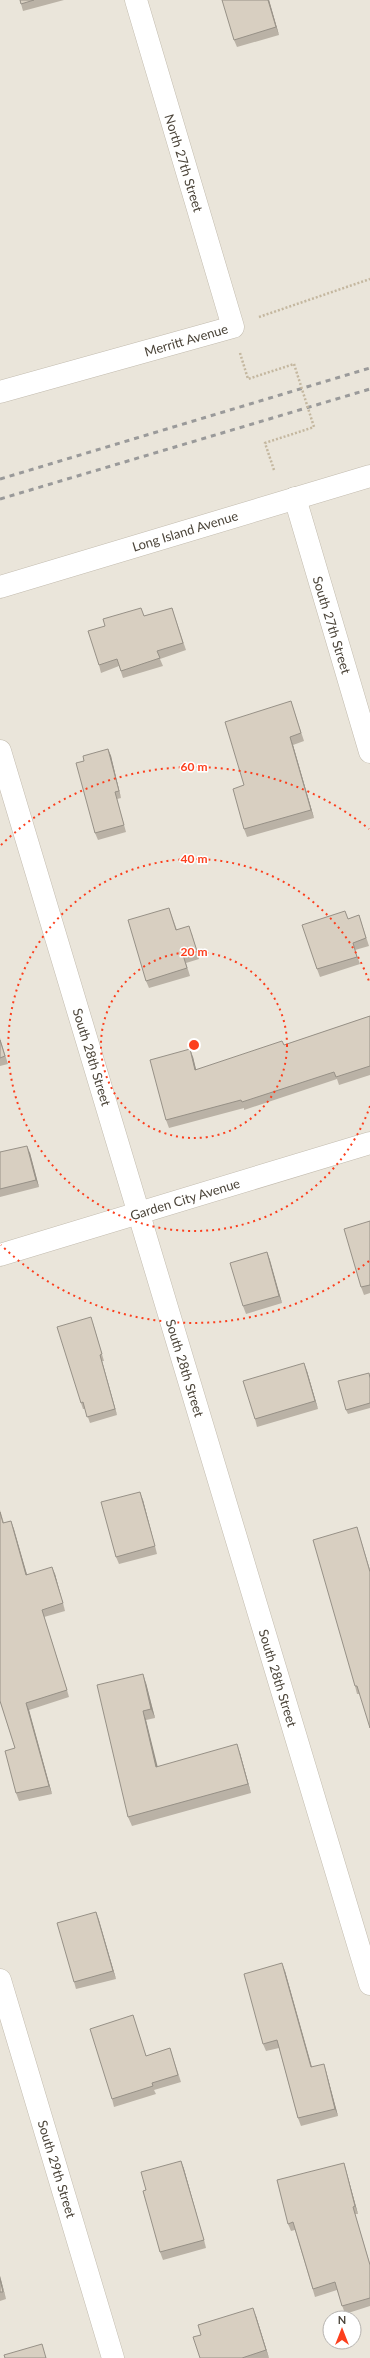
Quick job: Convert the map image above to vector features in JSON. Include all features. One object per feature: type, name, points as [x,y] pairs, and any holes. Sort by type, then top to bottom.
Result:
[{"type":"street","name":"North 27th Street","points":[[136,0],[233,327]]},
{"type":"street","name":"Merritt Avenue","points":[[0,392],[233,327]]},
{"type":"street","name":"Long Island Avenue","points":[[0,587],[370,476]]},
{"type":"street","name":"South 27th Street","points":[[295,498],[370,752]]},
{"type":"street","name":"South 28th Street","points":[[0,751],[370,1984]]},
{"type":"street","name":"Garden City Avenue","points":[[0,1255],[370,1143]]},
{"type":"street","name":"South 29th Street","points":[[0,1980],[113,2358]]},
{"type":"path","name":"Merritt Avenue","points":[[233,327],[370,279]]},
{"type":"path","points":[[250,378],[294,364],[314,427],[265,443],[274,470]]},
{"type":"shaded area","points":[[0,0],[370,0],[370,2358],[0,2358]]},
{"type":"building","points":[[20,0],[34,0],[21,4]]},
{"type":"building","points":[[222,0],[268,0],[276,27],[234,40]]},
{"type":"building","points":[[141,608],[144,616],[172,608],[183,643],[157,651],[160,658],[121,671],[117,659],[99,665],[88,631],[105,626],[103,619]]},
{"type":"building","points":[[291,701],[301,733],[290,737],[311,810],[244,829],[233,789],[244,785],[225,722]]},
{"type":"building","points":[[108,749],[119,791],[115,792],[124,825],[95,833],[76,763],[84,761],[83,756]]},
{"type":"building","points":[[169,908],[176,930],[189,926],[197,951],[183,955],[187,968],[146,981],[128,920]]},
{"type":"building","points":[[345,911],[348,919],[359,915],[366,938],[353,943],[357,957],[317,969],[302,925]]},
{"type":"building","points":[[370,1016],[370,1066],[336,1077],[334,1072],[242,1102],[241,1100],[166,1120],[150,1060],[190,1049],[195,1070],[282,1041],[284,1045]]},
{"type":"building","points":[[0,1040],[5,1056],[0,1058]]},
{"type":"building","points":[[27,1146],[36,1180],[0,1189],[0,1152]]},
{"type":"building","points":[[370,1221],[370,1285],[361,1287],[344,1229]]},
{"type":"building","points":[[267,1252],[279,1296],[243,1306],[230,1263]]},
{"type":"building","points":[[91,1317],[102,1354],[100,1355],[115,1409],[87,1417],[83,1402],[81,1403],[57,1327]]},
{"type":"building","points":[[304,1363],[315,1401],[255,1419],[243,1381]]},
{"type":"building","points":[[369,1373],[370,1403],[346,1410],[338,1381]]},
{"type":"building","points":[[140,1492],[155,1546],[116,1557],[101,1502]]},
{"type":"building","points":[[0,1512],[3,1523],[11,1521],[26,1575],[52,1567],[63,1603],[42,1610],[67,1690],[26,1703],[49,1786],[16,1793],[5,1751],[15,1748],[0,1701]]},
{"type":"building","points":[[357,1527],[370,1572],[370,1728],[357,1686],[355,1686],[313,1540]]},
{"type":"building","points":[[143,1674],[151,1709],[143,1711],[156,1767],[237,1744],[248,1784],[128,1817],[97,1685]]},
{"type":"building","points":[[96,1912],[113,1971],[74,1982],[57,1923]]},
{"type":"building","points":[[282,1963],[311,2067],[324,2064],[335,2109],[298,2118],[277,2040],[263,2044],[244,1974]]},
{"type":"building","points":[[133,2015],[146,2056],[170,2048],[178,2075],[152,2083],[153,2086],[112,2099],[90,2029]]},
{"type":"building","points":[[181,2161],[204,2240],[160,2252],[143,2191],[146,2190],[141,2172]]},
{"type":"building","points":[[344,2163],[355,2206],[353,2207],[370,2265],[370,2298],[342,2306],[335,2282],[313,2289],[293,2222],[288,2224],[277,2180]]},
{"type":"building","points":[[0,2279],[3,2292],[0,2292]]},
{"type":"building","points":[[253,2308],[266,2350],[242,2358],[200,2358],[193,2337],[201,2335],[198,2325]]},
{"type":"building","points":[[42,2344],[46,2358],[5,2358],[4,2355]]},
{"type":"railway","points":[[0,479],[370,368]]},
{"type":"railway","points":[[0,499],[370,389]]}]
